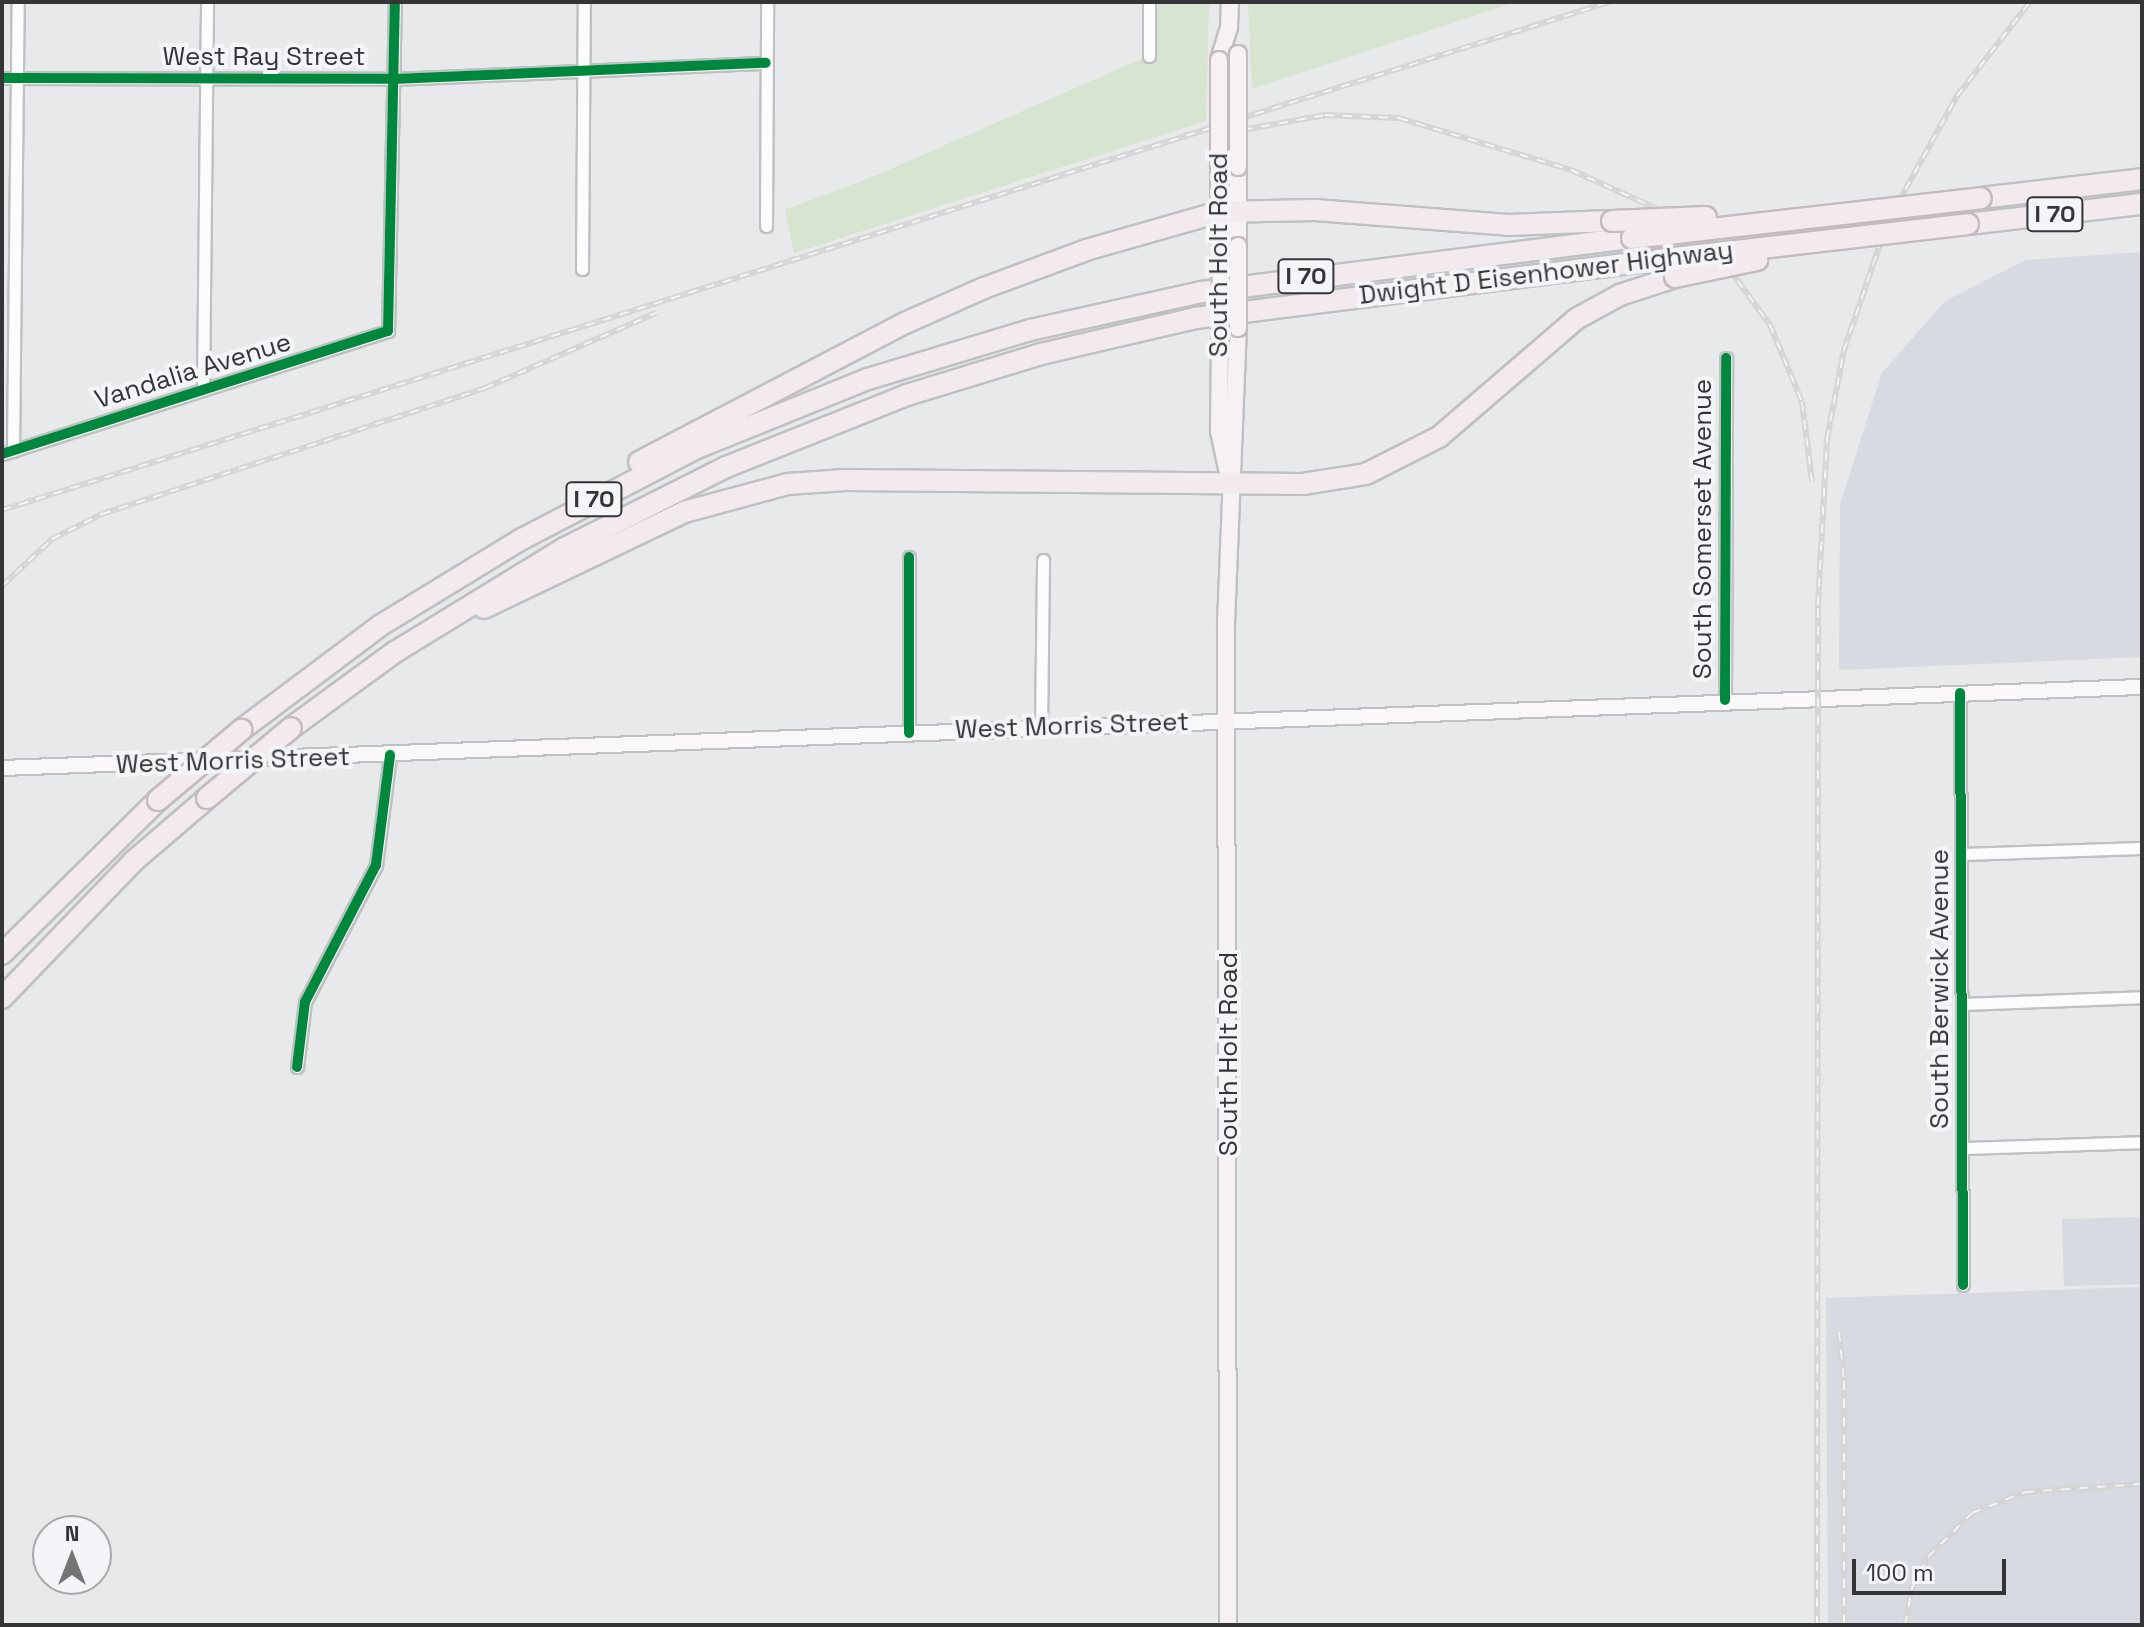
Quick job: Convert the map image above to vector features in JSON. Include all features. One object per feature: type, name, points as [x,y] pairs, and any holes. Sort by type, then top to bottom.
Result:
[{"type":"highway","name":"Dwight D Eisenhower Highway","points":[[2,954],[158,800],[241,730],[381,625],[522,539],[637,477],[765,418],[985,342],[1229,287],[2142,179]]},
{"type":"highway","name":"Dwight D Eisenhower Highway","points":[[2,998],[135,860],[291,728],[395,652],[538,563],[673,491],[806,433],[970,374],[1096,340],[1241,311],[2142,204]]},
{"type":"highway","points":[[522,539],[648,456],[917,317],[1055,260],[1229,211],[1508,225],[1858,212]]},
{"type":"highway","points":[[395,652],[668,518],[760,489],[845,480],[1230,483],[1339,480],[1396,463],[1439,437],[1563,327],[1620,295],[1675,277],[1869,236]]},
{"type":"main road","name":"South Holt Road","points":[[1228,1625],[1226,720],[1230,483],[1238,341],[1238,246],[1219,174],[1219,60],[1229,28],[1230,2]]},
{"type":"main road","name":"South Holt Road","points":[[1229,28],[1238,54],[1238,167],[1221,256],[1219,431],[1230,483]]},
{"type":"main road","name":"West Morris Street","points":[[2,768],[1725,700],[2142,687]]},
{"type":"street","points":[[8,453],[18,2]]},
{"type":"street","points":[[203,390],[207,2]]},
{"type":"street","points":[[394,79],[395,2]]},
{"type":"street","points":[[582,269],[584,2]]},
{"type":"street","points":[[766,226],[767,2]]},
{"type":"street","points":[[1149,2],[1149,56]]},
{"type":"street","name":"West Ray Street","points":[[2,78],[394,79],[766,63]]},
{"type":"street","name":"Vandalia Avenue","points":[[8,453],[378,336],[391,323],[394,79]]},
{"type":"street","name":"South Somerset Avenue","points":[[1725,700],[1726,358]]},
{"type":"street","points":[[909,557],[909,733]]},
{"type":"street","points":[[1041,728],[1043,560]]},
{"type":"street","name":"South Berwick Avenue","points":[[1960,693],[1963,1285]]},
{"type":"street","points":[[297,1067],[305,1002],[376,865],[390,755]]},
{"type":"street","points":[[1961,854],[2142,848]]},
{"type":"street","points":[[1962,1004],[2142,997]]},
{"type":"street","points":[[1963,1148],[2142,1142]]},
{"type":"shaded area","points":[[2142,252],[2142,657],[1839,670],[1840,504],[1882,373],[1945,301],[2026,260]]},
{"type":"shaded area","points":[[2142,1217],[2142,1284],[2064,1286],[2062,1219]]},
{"type":"shaded area","points":[[2142,1287],[2142,1625],[1828,1625],[1826,1298]]},
{"type":"green space","points":[[1147,2],[1209,2],[1206,121],[794,253],[785,210],[877,175],[1148,56]]},
{"type":"green space","points":[[1248,2],[1516,2],[1252,89]]},
{"type":"railway","points":[[2,510],[1609,2]]},
{"type":"railway","points":[[1817,1625],[1818,605],[1827,439],[1844,350],[1888,221],[1957,96],[2030,2]]},
{"type":"railway","points":[[1226,133],[1325,115],[1399,118],[1571,170],[1660,210],[1727,266],[1770,325],[1802,402],[1812,481]]},
{"type":"railway","points":[[2,586],[52,539],[102,514],[485,388],[656,313]]},
{"type":"railway","points":[[1839,1332],[1844,1381],[1844,1625]]},
{"type":"railway","points":[[1905,1625],[1912,1588],[1928,1557],[1972,1513],[2025,1492],[2142,1484]]},
{"type":"cycle path","points":[[2,454],[388,331],[395,2]]},
{"type":"cycle path","points":[[2,78],[394,79],[766,63]]},
{"type":"cycle path","points":[[1725,700],[1726,358]]},
{"type":"cycle path","points":[[909,557],[909,733]]},
{"type":"cycle path","points":[[1960,693],[1963,1285]]},
{"type":"cycle path","points":[[297,1067],[305,1002],[376,865],[390,755]]}]
